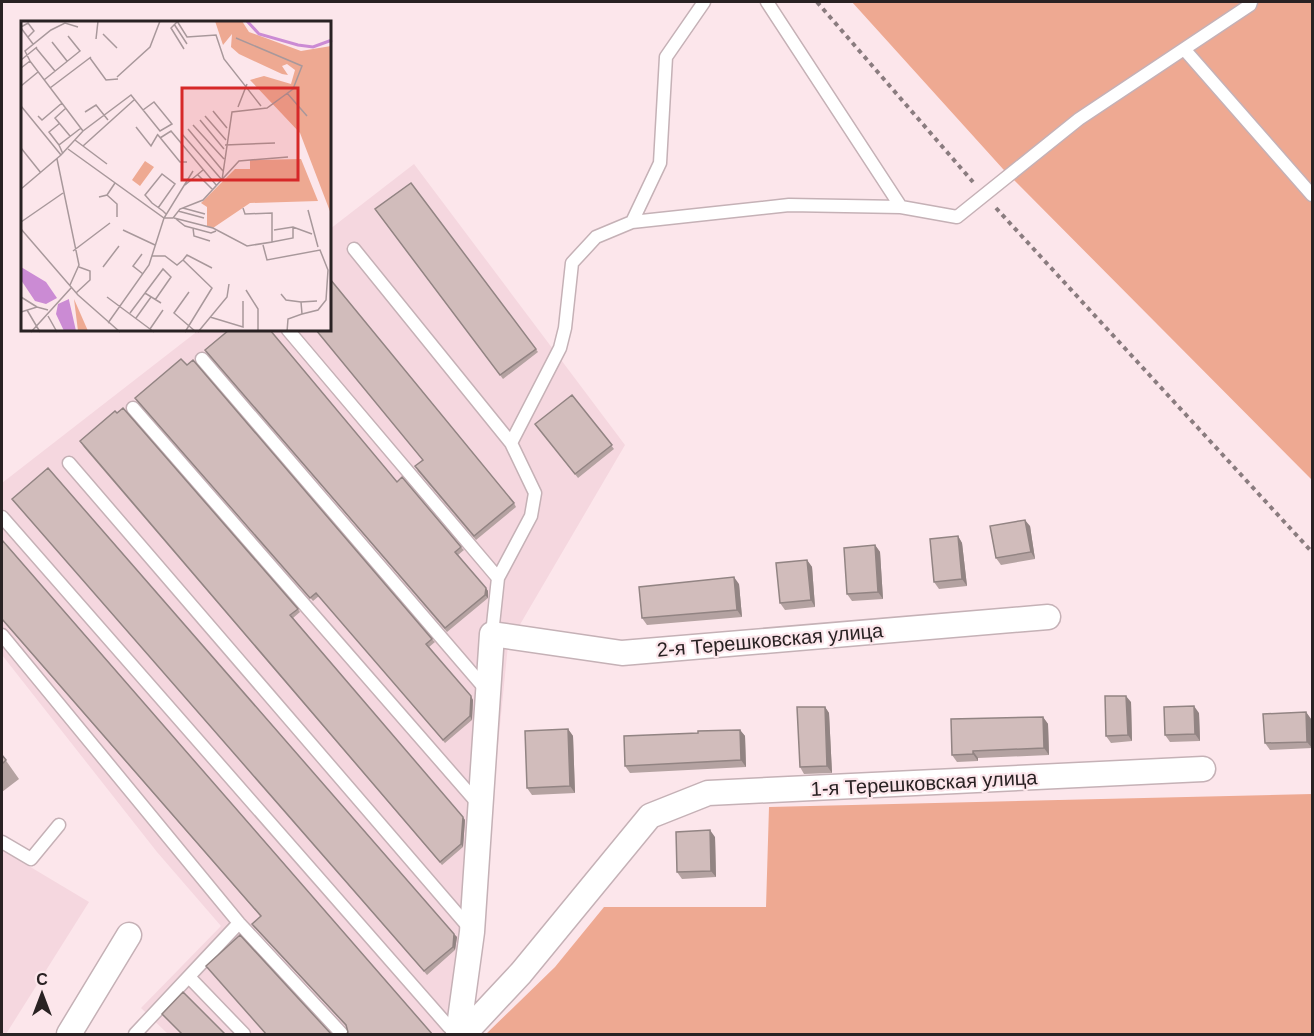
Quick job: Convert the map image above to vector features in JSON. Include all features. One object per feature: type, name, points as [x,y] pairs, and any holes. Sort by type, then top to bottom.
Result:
[{"type":"street","name":"2-я Терешковская улица","points":[[492,634],[622,653],[1048,617]]},
{"type":"street","points":[[460,1033],[472,932],[492,634]]},
{"type":"street","name":"1-я Терешковская улица","points":[[460,1033],[521,973],[650,816],[708,793],[1203,770]]},
{"type":"street","points":[[69,1035],[129,935]]},
{"type":"lane","points":[[632,222],[660,163],[666,57],[704,2]]},
{"type":"lane","points":[[767,2],[901,207]]},
{"type":"lane","points":[[511,444],[560,348],[565,328],[572,263],[596,237],[632,222],[789,205],[901,207],[957,217],[1079,119],[1251,2]]},
{"type":"lane","points":[[1184,49],[1312,195]]},
{"type":"lane","points":[[354,249],[511,444],[535,493],[531,516],[498,578],[492,634]]},
{"type":"lane","points":[[290,332],[498,578]]},
{"type":"lane","points":[[202,359],[488,693]]},
{"type":"lane","points":[[133,408],[481,807]]},
{"type":"lane","points":[[69,463],[472,932]]},
{"type":"lane","points":[[2,517],[442,1018],[460,1033]]},
{"type":"lane","points":[[2,635],[239,922],[342,1035]]},
{"type":"lane","points":[[2,842],[31,859],[59,825]]},
{"type":"lane","points":[[135,1035],[239,922]]},
{"type":"lane","points":[[189,977],[244,1035]]},
{"type":"path","points":[[817,2],[984,196],[1312,552]]},
{"type":"shaded area","points":[[852,2],[1312,2],[1312,480],[1003,169]]},
{"type":"shaded area","points":[[414,164],[625,445],[508,645],[475,976],[448,1034],[168,1034],[141,1008],[221,926],[157,852],[2,655],[2,483],[196,332],[332,332],[332,227]]},
{"type":"shaded area","points":[[1312,794],[1312,1034],[486,1034],[555,967],[604,907],[766,907],[769,807]]},
{"type":"shaded area","points":[[2,850],[89,902],[6,1034],[2,1034]]},
{"type":"building","points":[[411,183],[536,349],[500,375],[375,209]]},
{"type":"building","points":[[332,281],[514,503],[474,536],[415,466],[423,460],[318,332],[332,332]]},
{"type":"building","points":[[227,332],[272,332],[397,482],[402,477],[461,547],[455,552],[486,588],[485,595],[445,628],[205,350]]},
{"type":"building","points":[[181,359],[187,365],[193,360],[432,639],[426,644],[471,696],[470,716],[443,740],[316,593],[310,598],[135,398]]},
{"type":"building","points":[[572,395],[612,445],[575,474],[535,424]]},
{"type":"building","points":[[123,408],[298,609],[290,615],[463,817],[461,844],[440,862],[80,441],[115,411],[117,413]]},
{"type":"building","points":[[48,468],[454,934],[453,947],[424,971],[12,499]]},
{"type":"building","points":[[1025,520],[1031,552],[996,558],[990,526]]},
{"type":"building","points":[[958,536],[962,579],[934,582],[930,539]]},
{"type":"building","points":[[2,540],[433,1035],[346,1035],[348,1032],[346,1025],[252,924],[261,916],[2,619]]},
{"type":"building","points":[[875,545],[878,592],[847,594],[844,548]]},
{"type":"building","points":[[807,560],[811,600],[780,603],[776,563]]},
{"type":"building","points":[[734,577],[737,610],[642,618],[639,587]]},
{"type":"building","points":[[1105,696],[1126,696],[1128,735],[1106,736]]},
{"type":"building","points":[[1194,706],[1195,734],[1165,735],[1164,707]]},
{"type":"building","points":[[797,707],[825,707],[827,766],[800,767]]},
{"type":"building","points":[[1306,712],[1307,742],[1265,743],[1263,714]]},
{"type":"building","points":[[1043,717],[1044,748],[973,751],[973,754],[952,755],[951,719]]},
{"type":"building","points":[[568,729],[570,786],[527,788],[525,731]]},
{"type":"building","points":[[740,730],[741,760],[625,766],[624,736]]},
{"type":"building","points":[[710,830],[711,871],[677,872],[676,832]]},
{"type":"building","points":[[240,935],[332,1035],[267,1035],[206,966]]},
{"type":"building","points":[[183,992],[226,1035],[183,1035],[162,1014]]}]
